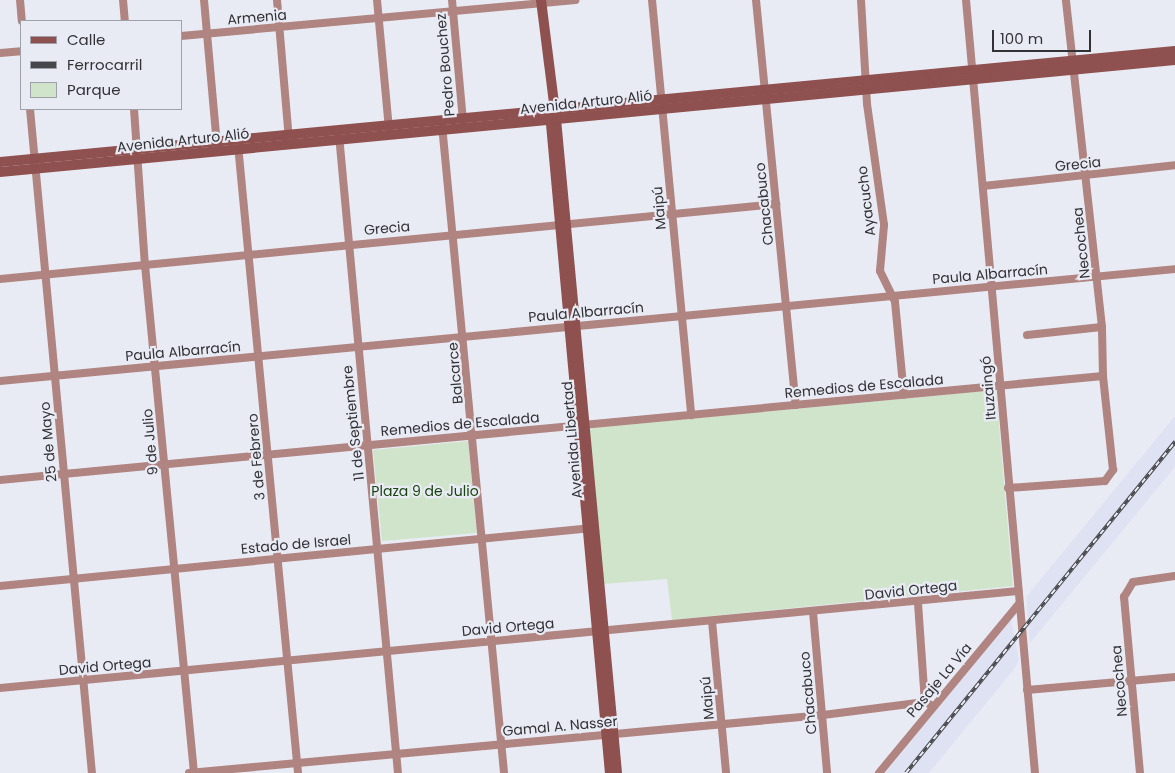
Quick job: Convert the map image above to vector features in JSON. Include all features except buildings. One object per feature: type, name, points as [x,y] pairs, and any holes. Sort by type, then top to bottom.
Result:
[{"type":"main road","name":"Avenida Libertad","points":[[541,2],[610,734],[610,773]]},
{"type":"main road","name":"Avenida Arturo Alió","points":[[0,172],[35,164],[138,148],[217,146],[552,113],[765,95],[1073,65],[1175,51]]},
{"type":"main road","name":"Avenida Arturo Alió","points":[[1073,65],[1175,60]]},
{"type":"main road","name":"Avenida Arturo Alió","points":[[0,162],[35,164],[136,160],[217,146]]},
{"type":"main road","name":"Avenida Libertad","points":[[610,734],[618,773]]},
{"type":"street","points":[[20,0],[22,20]]},
{"type":"street","points":[[123,0],[125,20]]},
{"type":"street","points":[[204,0],[217,146]]},
{"type":"street","points":[[276,0],[289,139]]},
{"type":"street","points":[[377,0],[389,129]]},
{"type":"street","name":"Pedro Bouchez","points":[[452,0],[463,122]]},
{"type":"street","name":"Armenia","points":[[182,36],[575,0]]},
{"type":"street","name":"Maipú","points":[[652,0],[691,414]]},
{"type":"street","name":"Chacabuco","points":[[756,0],[796,405]]},
{"type":"street","name":"Ayacucho","points":[[861,0],[871,138],[884,225],[880,271],[893,296],[904,394]]},
{"type":"street","name":"Ituzaingó","points":[[966,0],[1034,773]]},
{"type":"street","name":"Necochea","points":[[1008,488],[1105,481],[1111,475],[1113,464],[1102,376],[1102,327],[1097,277],[1066,0]]},
{"type":"street","points":[[0,53],[20,51]]},
{"type":"street","name":"25 de Mayo","points":[[30,110],[92,773]]},
{"type":"street","name":"9 de Julio","points":[[134,110],[138,148],[136,160],[145,265],[194,773]]},
{"type":"street","name":"Balcarce","points":[[442,125],[464,336],[504,773]]},
{"type":"street","name":"11 de Septiembre","points":[[339,134],[379,548],[398,773]]},
{"type":"street","name":"3 de Febrero","points":[[238,144],[298,773]]},
{"type":"street","name":"Grecia","points":[[983,186],[1175,166]]},
{"type":"street","name":"Grecia","points":[[0,279],[562,222],[776,204]]},
{"type":"street","name":"Paula Albarracín","points":[[0,381],[1175,269]]},
{"type":"street","points":[[1027,335],[1102,327]]},
{"type":"street","name":"Remedios de Escalada","points":[[0,480],[1102,376]]},
{"type":"street","name":"Estado de Israel","points":[[0,586],[591,528]]},
{"type":"street","name":"Necochea","points":[[1140,773],[1124,598],[1128,587],[1140,580],[1175,576]]},
{"type":"street","name":"David Ortega","points":[[0,688],[918,603],[1018,591]]},
{"type":"street","points":[[918,603],[925,702],[933,706]]},
{"type":"street","name":"Pasaje La Vía","points":[[880,773],[933,706],[1020,604]]},
{"type":"street","name":"Chacabuco","points":[[813,612],[827,773]]},
{"type":"street","name":"Maipú","points":[[712,621],[726,773]]},
{"type":"street","points":[[1027,690],[1175,677]]},
{"type":"street","name":"Gamal A. Nasser","points":[[189,773],[823,715],[925,702]]},
{"type":"shaded area","points":[[1175,416],[1175,467],[1030,643],[1026,597]]},
{"type":"shaded area","points":[[1011,619],[1019,660],[1015,668],[929,773],[885,773]]},
{"type":"green space","points":[[996,390],[1013,586],[672,620],[667,579],[603,584],[589,431],[592,428]]},
{"type":"green space","name":"Plaza 9 de Julio","points":[[468,441],[477,533],[382,541],[373,450]]},
{"type":"railway","points":[[906,773],[1175,442]]}]
